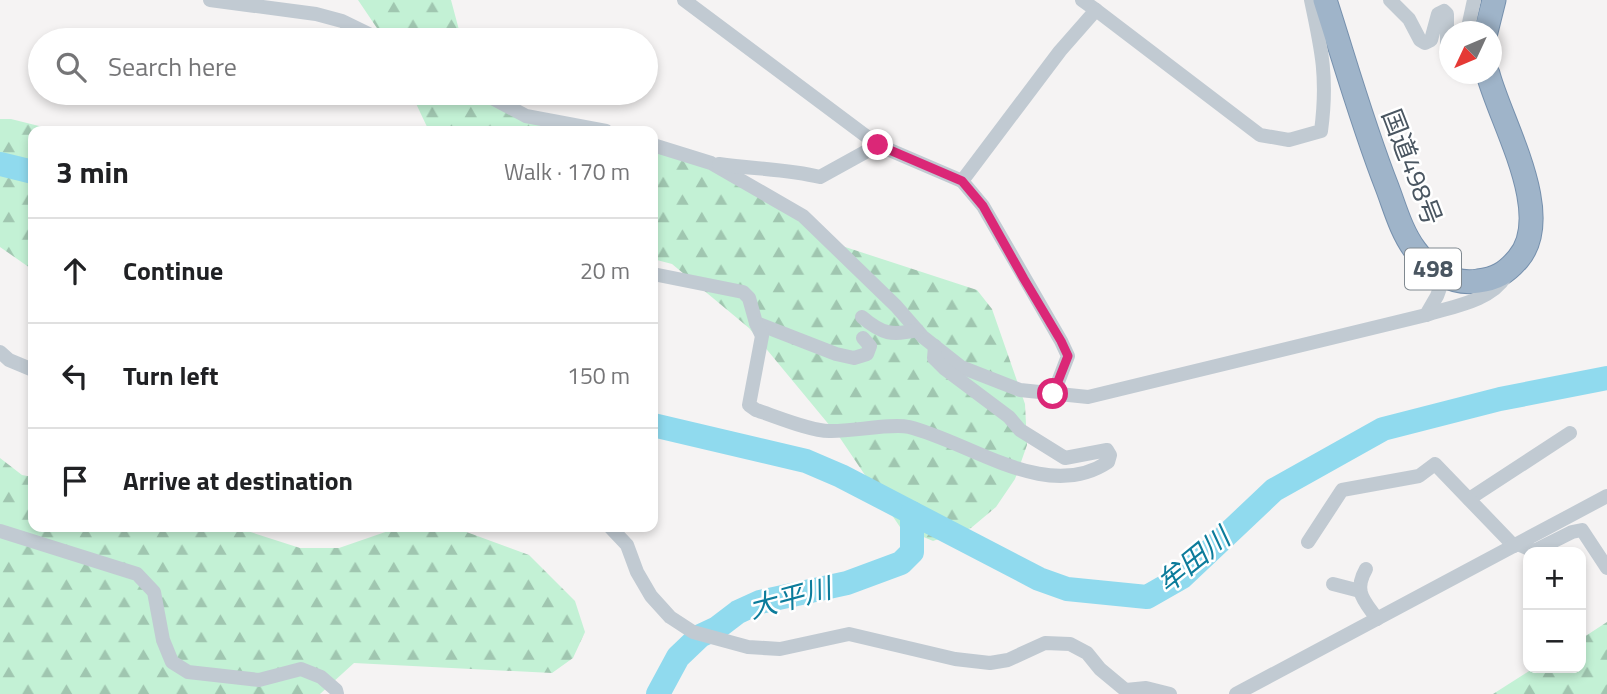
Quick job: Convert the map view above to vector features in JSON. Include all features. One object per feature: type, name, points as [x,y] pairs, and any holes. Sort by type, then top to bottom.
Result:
[{"type":"highway","name":"国道498号","points":[[1325,0],[1378,165],[1406,236],[1429,267],[1444,277]]},
{"type":"highway","points":[[1489,21],[1494,0]]},
{"type":"highway","points":[[1491,84],[1524,173],[1531,200],[1532,230],[1528,245],[1509,269]]},
{"type":"highway","name":"498","points":[[1444,277],[1474,282],[1498,278],[1509,269]]},
{"type":"street","points":[[211,0],[316,14],[356,28]]},
{"type":"street","points":[[684,0],[878,145],[962,181],[983,206],[1068,356],[1053,394]]},
{"type":"street","points":[[1083,0],[1260,135],[1289,140],[1321,131],[1325,96],[1324,57],[1311,0]]},
{"type":"street","points":[[1390,0],[1409,19],[1420,40],[1425,43],[1431,40],[1438,14],[1444,11],[1447,21]]},
{"type":"street","points":[[1469,21],[1474,0]]},
{"type":"street","points":[[962,181],[1060,51],[1096,10]]},
{"type":"street","points":[[505,105],[526,116],[577,126]]},
{"type":"street","points":[[658,147],[711,163],[768,170],[790,169],[820,177],[878,145]]},
{"type":"street","points":[[711,163],[803,216],[896,306],[917,330],[961,367],[1020,390],[1088,397],[1426,315],[1490,292],[1501,284],[1509,269]]},
{"type":"street","points":[[658,275],[743,292],[749,298],[762,336],[749,405],[757,410],[826,431],[907,426],[988,458],[1044,475],[1083,475],[1108,462],[1110,455],[1107,450],[1065,458],[1030,437],[1009,417],[945,369],[934,358],[935,346]]},
{"type":"street","points":[[1426,315],[1444,277]]},
{"type":"street","points":[[862,317],[884,332],[898,335],[917,330]]},
{"type":"street","points":[[756,323],[836,354],[854,358],[867,354],[870,346],[863,338]]},
{"type":"street","points":[[0,352],[9,360],[28,368]]},
{"type":"street","points":[[1469,499],[1570,433]]},
{"type":"street","points":[[1308,542],[1342,490],[1419,476],[1435,464],[1516,545],[1534,551],[1572,532],[1582,530],[1607,568]]},
{"type":"street","points":[[1237,694],[1607,496]]},
{"type":"street","points":[[0,531],[137,574],[154,592],[163,640],[172,662],[188,671],[259,680],[301,669],[321,677],[337,694]]},
{"type":"street","points":[[615,532],[627,545],[651,596],[670,617],[693,632],[748,647],[780,649],[849,634],[955,659],[990,663],[1008,660],[1045,643],[1070,645],[1087,653],[1100,669],[1128,692],[1146,688],[1170,694]]},
{"type":"street","points":[[1366,569],[1360,581],[1360,591],[1377,619]]},
{"type":"street","points":[[1333,584],[1360,591]]},
{"type":"green space","points":[[358,0],[451,0],[458,28],[377,28]]},
{"type":"green space","points":[[417,105],[515,105],[550,126],[427,126]]},
{"type":"green space","points":[[0,119],[11,119],[39,126],[28,126],[28,267],[0,247]]},
{"type":"green space","points":[[658,143],[694,151],[836,244],[977,290],[992,309],[1025,404],[1027,445],[1015,479],[996,507],[971,528],[933,541],[900,527],[840,438],[749,328],[672,264],[658,260]]},
{"type":"green space","points":[[0,458],[22,475],[28,476],[28,532],[250,532],[300,548],[339,548],[385,532],[466,532],[529,555],[575,601],[585,632],[573,658],[552,673],[354,663],[320,694],[0,694]]},
{"type":"green space","points":[[1607,622],[1607,694],[1493,694],[1526,673],[1586,673],[1586,636]]},
{"type":"waterway","name":"牟田川","points":[[0,164],[28,171]]},
{"type":"waterway","name":"牟田川","points":[[658,426],[806,461],[841,476],[1039,579],[1067,589],[1147,597],[1182,577],[1274,490],[1383,429],[1500,399],[1607,378]]},
{"type":"waterway","name":"大平川","points":[[658,694],[678,657],[700,636],[717,628],[738,612],[760,602],[847,583],[901,563],[912,552],[912,513]]},
{"type":"route","points":[[878,145],[962,181],[983,206],[1068,356],[1053,394]]}]
